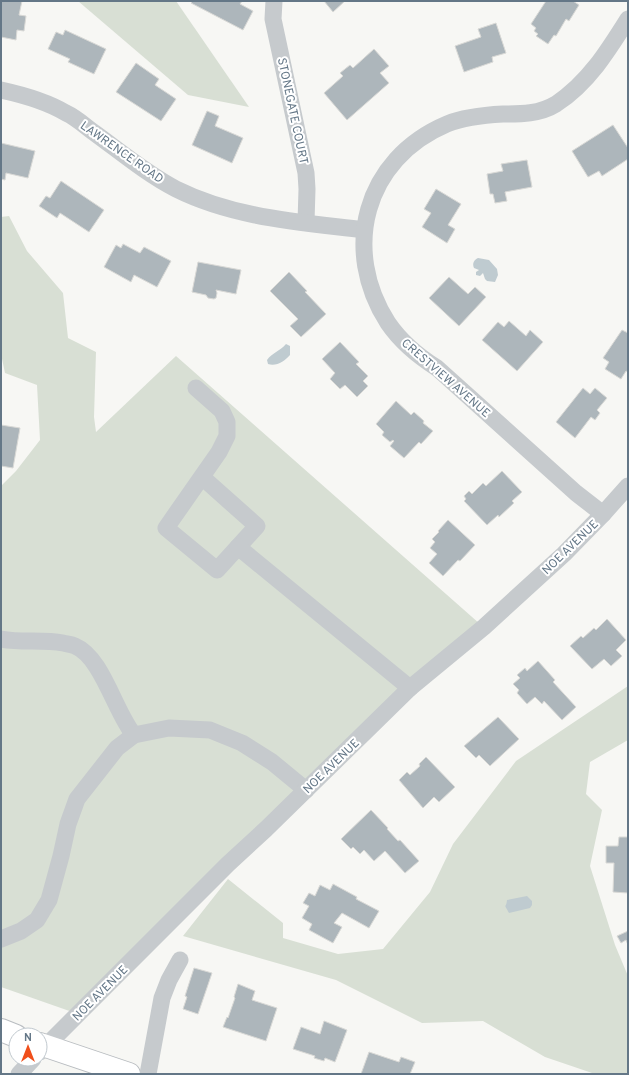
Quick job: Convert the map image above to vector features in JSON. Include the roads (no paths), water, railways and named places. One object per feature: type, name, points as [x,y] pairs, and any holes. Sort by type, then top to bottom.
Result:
[{"type":"main road","points":[[48,1052],[129,1074]]},
{"type":"street","name":"STONEGATE COURT","points":[[274,1],[274,19],[306,174],[306,222]]},
{"type":"street","name":"CRESTVIEW AVENUE","points":[[603,514],[576,493],[437,368],[419,356],[402,341],[389,324],[378,305],[364,263],[363,241],[368,209],[376,188],[387,170],[410,146],[428,133],[448,124],[469,118],[535,112],[555,104],[588,76],[604,56],[628,19]]},
{"type":"street","name":"LAWRENCE ROAD","points":[[1,90],[28,96],[68,113],[147,172],[176,189],[200,199],[238,212],[270,218],[364,230]]},
{"type":"street","points":[[196,388],[222,411],[227,422],[227,436],[224,444],[166,528],[217,570],[257,526],[202,477]]},
{"type":"street","name":"NOE AVENUE","points":[[48,1042],[228,864],[410,688],[484,627],[553,564],[603,514],[628,486]]},
{"type":"street","points":[[238,547],[410,688]]},
{"type":"street","points":[[1,640],[14,642],[61,643],[75,646],[84,651],[101,674],[124,720],[134,735]]},
{"type":"street","points":[[1,939],[21,930],[37,920],[49,900],[68,824],[77,799],[117,748],[134,735],[168,728],[210,730],[242,744],[266,759],[306,790]]},
{"type":"street","points":[[148,1074],[162,998],[169,980],[180,960]]}]
